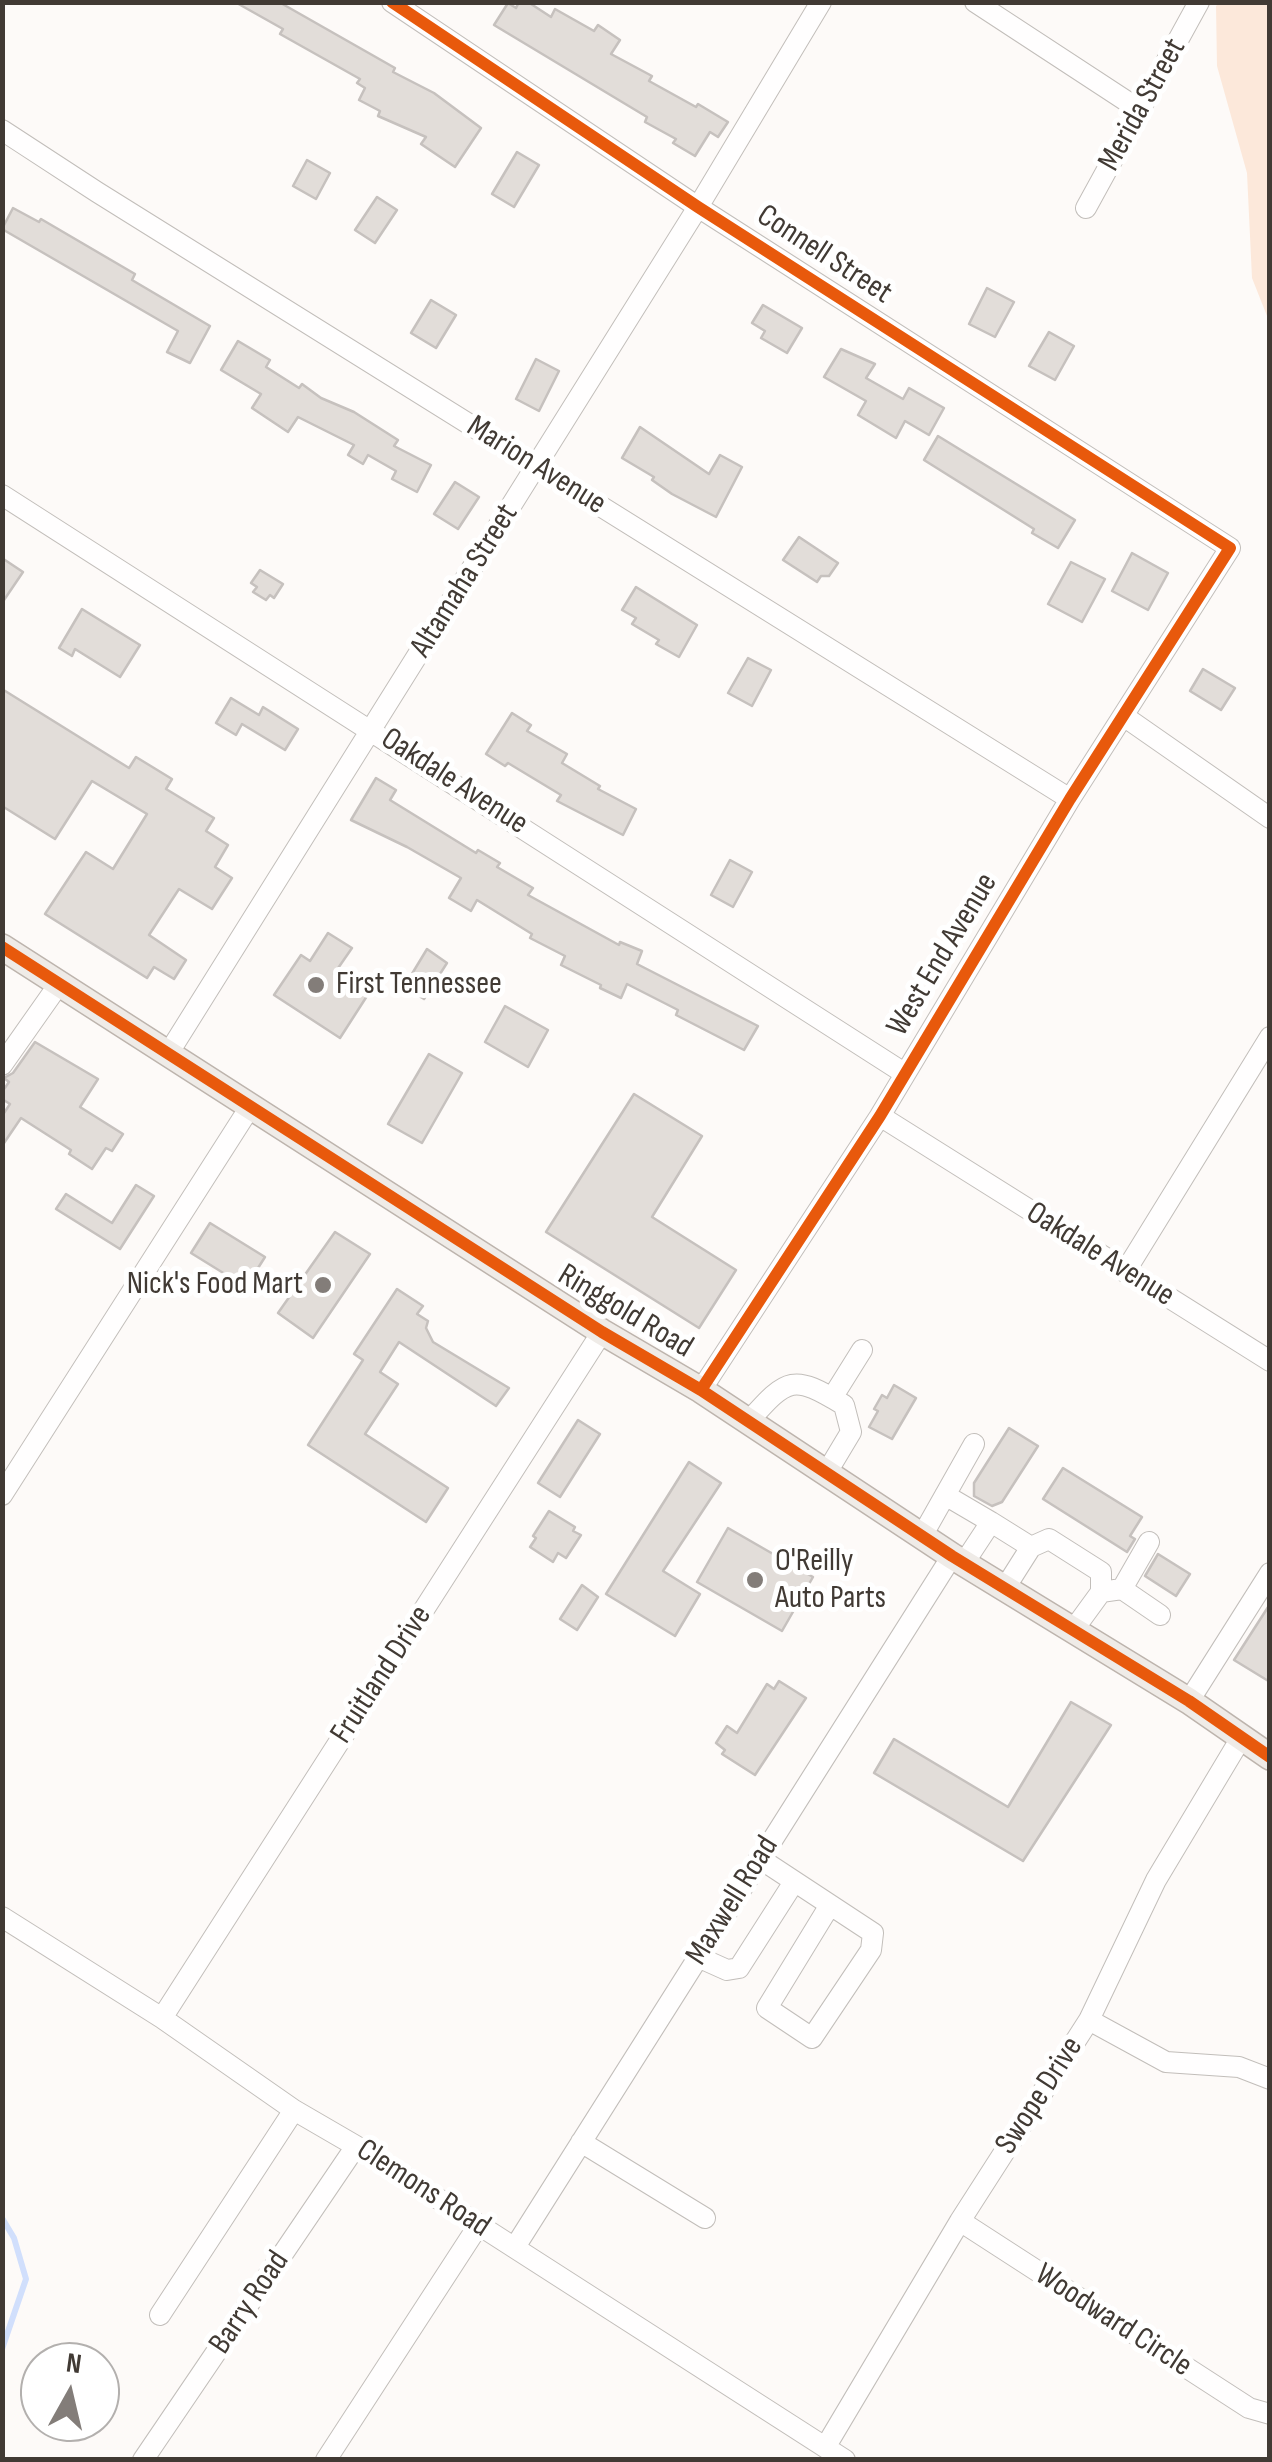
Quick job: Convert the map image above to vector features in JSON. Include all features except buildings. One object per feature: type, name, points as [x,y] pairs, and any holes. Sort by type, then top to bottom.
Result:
[{"type":"main road","name":"Ringgold Road","points":[[2,947],[1270,1757]]},
{"type":"street","name":"Connell Street","points":[[392,2],[698,207],[1230,548]]},
{"type":"street","name":"Altamaha Street","points":[[168,1054],[698,207],[821,2]]},
{"type":"street","points":[[974,2],[1140,110]]},
{"type":"street","name":"Merida Street","points":[[1086,208],[1200,2]]},
{"type":"street","name":"Marion Avenue","points":[[2,130],[1070,800]]},
{"type":"street","name":"Oakdale Avenue","points":[[2,495],[904,1073]]},
{"type":"street","name":"West End Avenue","points":[[701,1390],[880,1116],[1070,800],[1230,548]]},
{"type":"street","points":[[1124,717],[1270,818]]},
{"type":"street","points":[[2,1065],[59,984]]},
{"type":"street","points":[[1126,1272],[1270,1038]]},
{"type":"street","points":[[2,1495],[250,1107]]},
{"type":"street","name":"Oakdale Avenue","points":[[880,1116],[1270,1361]]},
{"type":"street","name":"Fruitland Drive","points":[[162,2018],[602,1332]]},
{"type":"street","points":[[832,1398],[862,1350]]},
{"type":"street","points":[[749,1421],[778,1388],[812,1385],[844,1405],[851,1432],[827,1472]]},
{"type":"street","points":[[922,1536],[974,1444]]},
{"type":"street","points":[[945,1495],[1031,1547]]},
{"type":"street","name":"Maxwell Road","points":[[515,2247],[759,1858],[958,1560],[991,1522]]},
{"type":"street","points":[[1005,1588],[1031,1547],[1050,1540],[1100,1572],[1112,1591],[1160,1615]]},
{"type":"street","points":[[1074,1630],[1112,1591],[1149,1542]]},
{"type":"street","points":[[1189,1702],[1270,1573]]},
{"type":"street","name":"Swope Drive","points":[[826,2446],[960,2222],[1089,2020],[1156,1880],[1241,1738]]},
{"type":"street","points":[[759,1858],[873,1933],[872,1950],[812,2038],[768,2008],[830,1905]]},
{"type":"street","points":[[698,1957],[727,1970],[740,1968],[794,1882]]},
{"type":"street","name":"Clemons Road","points":[[2,1917],[162,2018],[294,2110],[845,2460]]},
{"type":"street","points":[[1089,2020],[1166,2062],[1239,2067],[1270,2078]]},
{"type":"street","points":[[160,2315],[294,2110]]},
{"type":"street","points":[[581,2142],[705,2218]]},
{"type":"street","name":"Barry Road","points":[[143,2460],[356,2146]]},
{"type":"street","name":"Woodward Circle","points":[[960,2222],[1248,2408],[1270,2414]]},
{"type":"street","points":[[326,2460],[478,2226]]},
{"type":"shaded area","points":[[1220,2],[1269,3],[1269,321],[1252,278],[1247,173],[1217,66],[1216,6]]},
{"type":"waterway","points":[[2,2218],[14,2238],[26,2279],[2,2349]]},
{"type":"cycle path","points":[[392,2],[698,207],[1230,548],[1070,799],[880,1116],[701,1390]]},
{"type":"cycle path","points":[[2,947],[602,1332],[701,1390],[952,1556],[1189,1701],[1270,1757]]},
{"type":"place","name":"First Tennessee","points":[[316,985]]},
{"type":"place","name":"Nick's Food Mart","points":[[323,1285]]},
{"type":"place","name":"O'Reilly Auto Parts","points":[[755,1580]]}]
